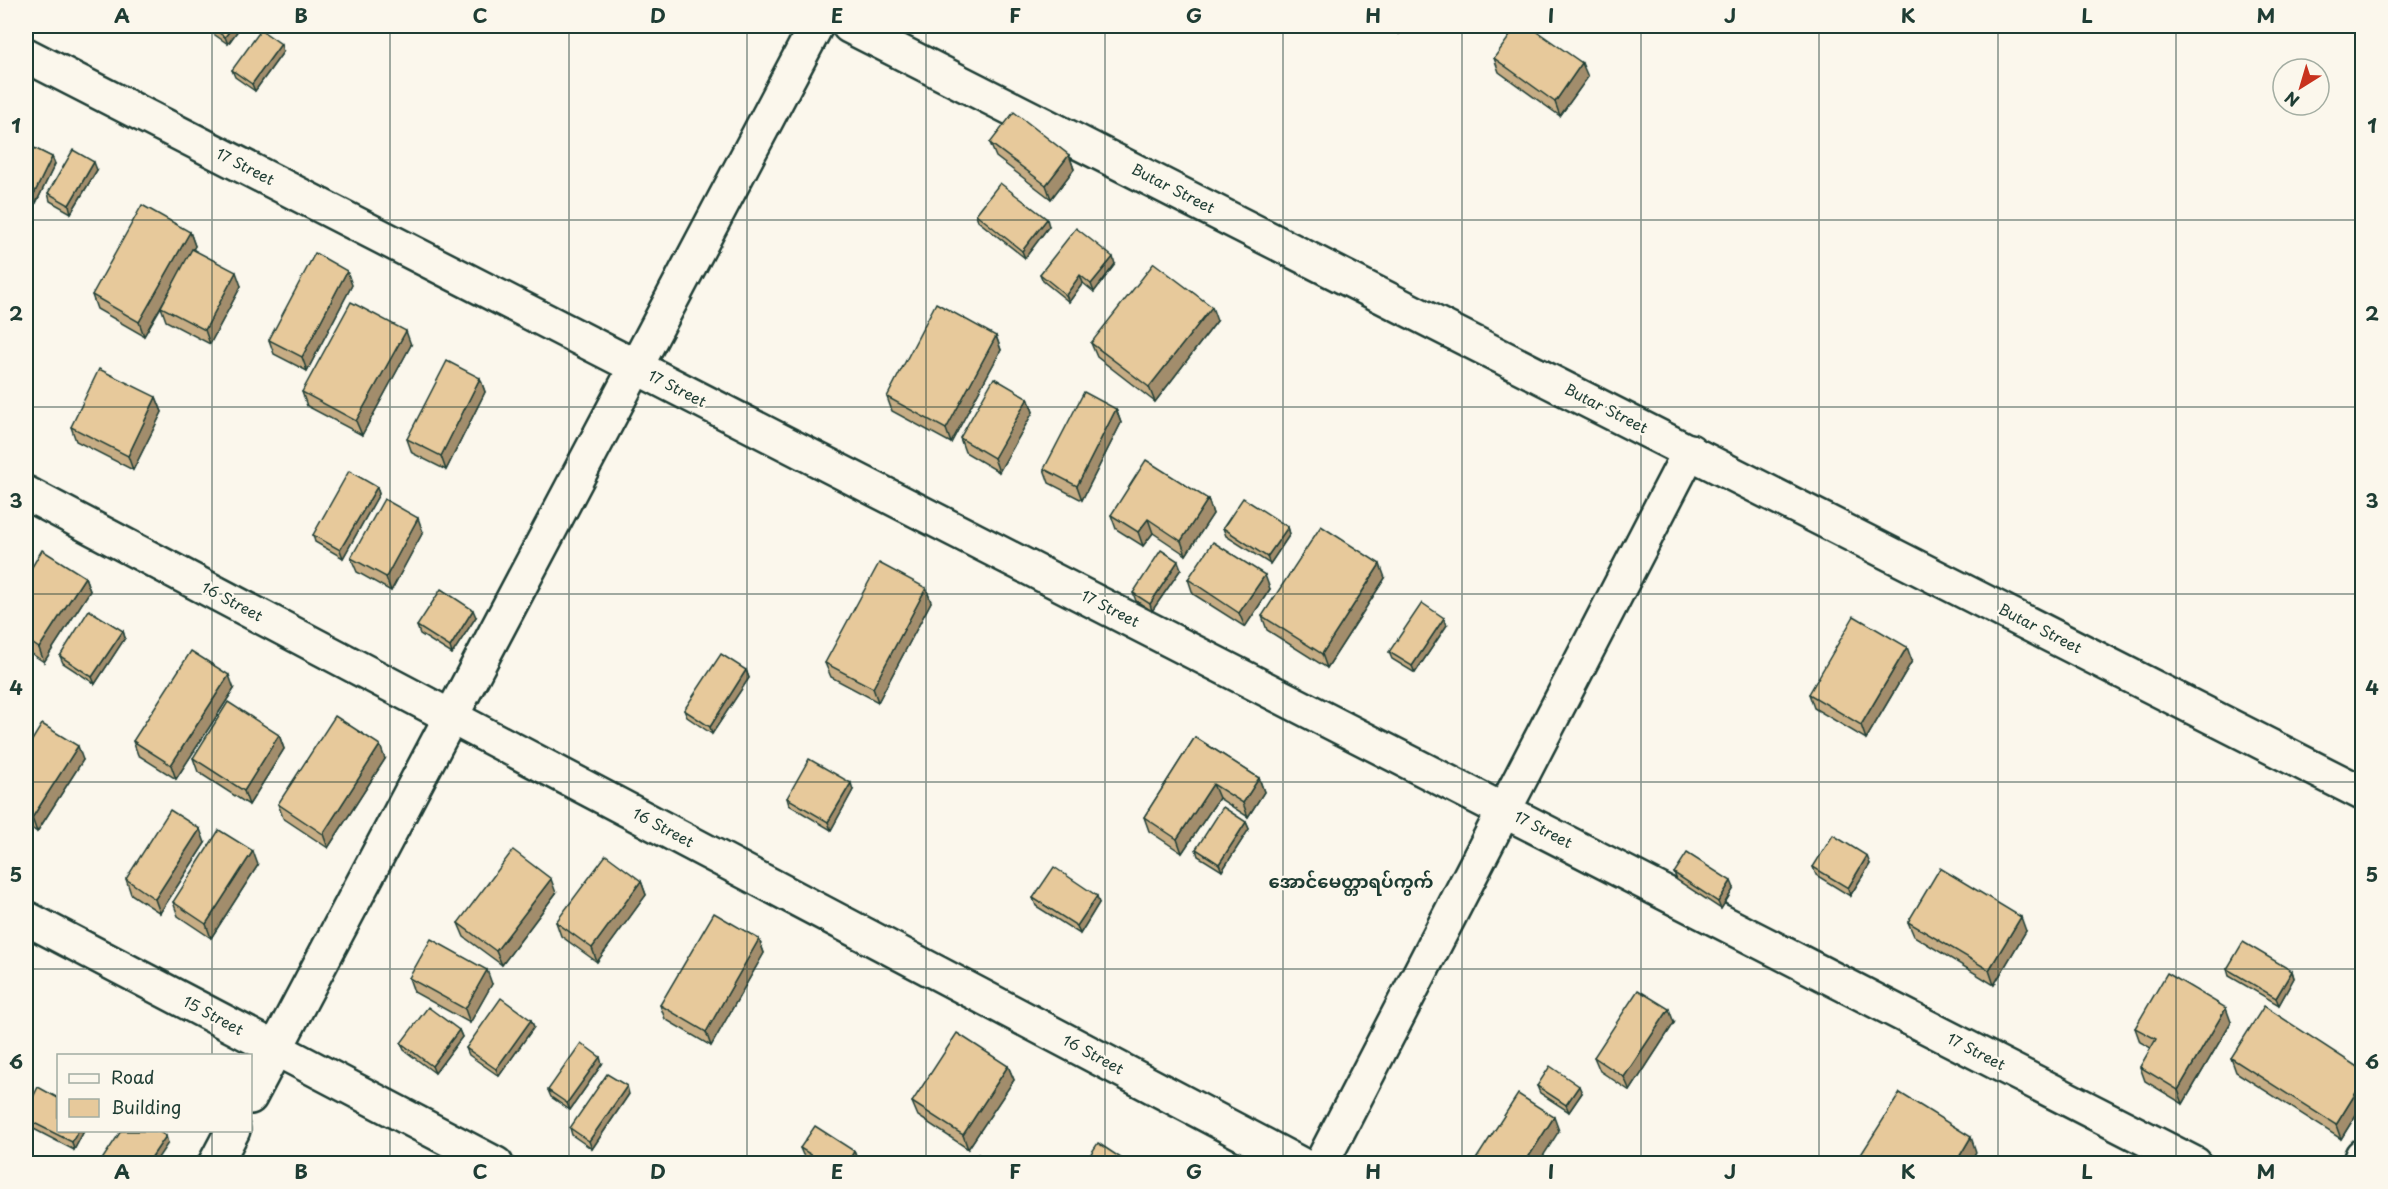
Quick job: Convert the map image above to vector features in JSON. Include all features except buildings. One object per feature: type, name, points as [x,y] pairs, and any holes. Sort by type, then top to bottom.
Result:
[{"type":"street","points":[[252,1093],[816,26]]},
{"type":"street","name":"Butar Street","points":[[849,26],[2362,793]]},
{"type":"street","name":"17 Street","points":[[26,55],[2195,1164]]},
{"type":"street","points":[[1321,1164],[1690,451]]},
{"type":"street","name":"16 Street","points":[[26,493],[1300,1164]]},
{"type":"street","name":"15 Street","points":[[26,918],[496,1164]]},
{"type":"street","points":[[215,1164],[232,1132]]},
{"type":"street","points":[[2359,1164],[2362,1156]]},
{"type":"district","name":"အောင်မေတ္တာရပ်ကွက်","points":[[1351,882]]}]
